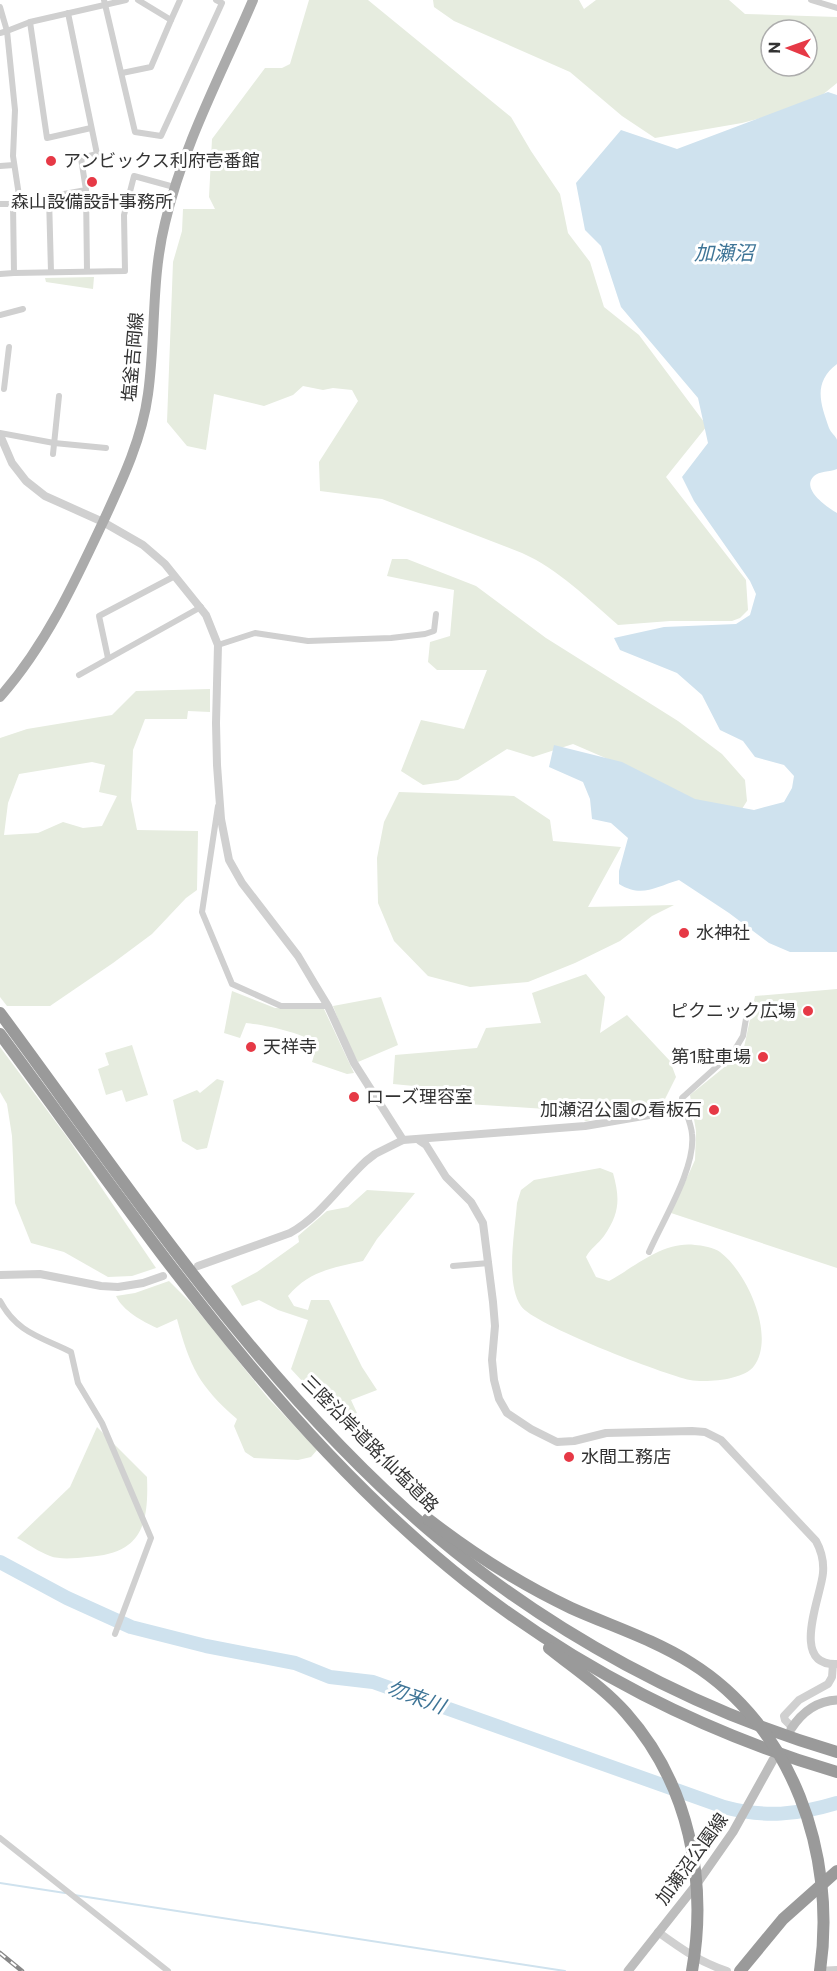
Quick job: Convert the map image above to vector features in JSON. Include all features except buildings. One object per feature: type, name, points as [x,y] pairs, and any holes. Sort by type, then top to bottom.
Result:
[{"type":"highway","name":"三陸沿岸道路;仙塩道路","points":[[0,1013],[216,1302],[282,1382],[405,1508],[454,1550],[526,1604],[567,1631],[691,1696],[748,1721],[792,1731],[837,1752]]},
{"type":"highway","name":"三陸沿岸道路;仙塩道路","points":[[0,1034],[163,1255],[271,1390],[323,1448],[393,1517],[445,1563],[491,1600],[572,1655],[614,1679],[735,1736],[837,1772]]},
{"type":"highway","points":[[370,1474],[454,1539],[507,1574],[551,1598],[649,1640],[690,1662],[725,1688],[754,1717],[787,1762],[804,1797],[817,1836],[826,1891],[826,1928],[819,1971]]},
{"type":"highway","points":[[491,1600],[607,1694],[626,1713],[657,1756],[683,1811],[696,1869],[698,1928],[692,1971]]},
{"type":"highway","points":[[740,1971],[783,1919],[837,1871]]},
{"type":"main road","name":"塩釜吉岡線","points":[[0,697],[21,672],[53,623],[103,522],[132,456],[146,407],[158,260],[164,225],[174,188],[198,127],[253,0]]},
{"type":"main road","points":[[792,1731],[800,1717],[813,1707],[823,1702],[837,1700]]},
{"type":"main road","name":"加瀬沼公園線","points":[[628,1971],[696,1885],[738,1824],[774,1760]]},
{"type":"street","points":[[3,32],[30,22],[105,2],[126,0]]},
{"type":"street","points":[[138,0],[171,20]]},
{"type":"street","points":[[122,73],[151,67],[180,0]]},
{"type":"street","points":[[105,2],[135,132],[161,136],[222,3],[216,0]]},
{"type":"street","points":[[811,0],[837,8]]},
{"type":"street","points":[[0,7],[15,110],[14,273]]},
{"type":"street","points":[[68,13],[97,154],[81,159],[86,190],[87,271]]},
{"type":"street","points":[[30,22],[47,138],[92,128]]},
{"type":"street","points":[[0,166],[14,165]]},
{"type":"street","points":[[0,274],[125,271],[124,215],[134,176],[174,188]]},
{"type":"street","points":[[0,204],[86,190]]},
{"type":"street","points":[[49,197],[51,272]]},
{"type":"street","points":[[0,315],[11,316],[23,309]]},
{"type":"street","points":[[4,389],[3,365],[9,346]]},
{"type":"street","points":[[53,454],[59,396]]},
{"type":"street","points":[[0,434],[12,463],[26,481],[45,496],[103,522],[143,545],[175,576],[206,615],[218,645],[216,723],[219,795],[229,860],[242,884],[298,956],[328,1006],[354,1063],[403,1140]]},
{"type":"street","points":[[0,434],[54,443],[106,448]]},
{"type":"street","points":[[108,658],[99,616],[175,576]]},
{"type":"street","points":[[79,675],[201,607]]},
{"type":"street","points":[[218,645],[255,633],[308,641],[391,638],[425,634],[434,631],[436,614]]},
{"type":"street","points":[[219,795],[202,912],[232,984],[281,1006],[328,1006]]},
{"type":"street","points":[[648,1251],[686,1172],[692,1153],[692,1133],[682,1098],[734,1051],[743,1036],[748,1007]]},
{"type":"street","points":[[198,1266],[290,1233],[315,1217],[366,1161],[403,1140],[420,1141],[585,1126],[684,1109]]},
{"type":"street","points":[[420,1141],[426,1145],[446,1177],[477,1210],[483,1223],[495,1326],[492,1360],[499,1399],[507,1413],[557,1442],[574,1441],[606,1433],[705,1431],[721,1440],[816,1541],[821,1551],[823,1575],[810,1640],[818,1658],[835,1664],[828,1684],[799,1700],[784,1716],[792,1731]]},
{"type":"street","points":[[453,1266],[489,1263]]},
{"type":"street","points":[[0,1275],[40,1274],[101,1286],[118,1287],[135,1285],[163,1276]]},
{"type":"street","points":[[0,1301],[11,1318],[24,1331],[71,1352],[78,1383],[102,1423],[151,1538],[115,1634]]},
{"type":"street","points":[[0,1838],[168,1971]]},
{"type":"street","points":[[658,1932],[686,1952],[711,1966],[727,1971]]},
{"type":"street","points":[[819,1971],[837,1970]]},
{"type":"shaded area","points":[[309,0],[368,0],[511,117],[560,194],[568,233],[590,262],[604,307],[639,335],[707,426],[666,477],[746,580],[748,610],[740,618],[732,621],[670,621],[618,625],[548,567],[522,553],[382,499],[320,491],[319,462],[358,401],[352,390],[333,388],[323,390],[303,386],[293,395],[264,406],[214,394],[206,450],[187,446],[167,422],[173,262],[182,231],[183,209],[215,209],[209,197],[212,139],[265,68],[282,68],[290,64]]},
{"type":"shaded area","points":[[433,0],[579,0],[584,9],[596,0],[729,0],[745,14],[837,17],[837,83],[810,105],[742,123],[655,138],[622,116],[570,72],[454,21],[434,7]]},
{"type":"shaded area","points":[[94,277],[93,289],[46,282],[45,278]]},
{"type":"shaded area","points":[[392,559],[407,559],[476,586],[546,638],[678,721],[722,754],[745,780],[747,801],[740,812],[712,811],[617,763],[573,744],[533,757],[507,749],[458,780],[423,785],[401,771],[421,720],[464,729],[487,670],[437,670],[428,662],[430,642],[450,636],[454,590],[387,576]]},
{"type":"shaded area","points":[[210,689],[210,712],[188,711],[187,719],[145,719],[133,750],[131,800],[137,830],[198,831],[197,890],[186,898],[152,934],[50,1006],[7,1006],[0,997],[0,738],[27,729],[112,715],[136,691]],"holes":[[[92,762],[105,765],[99,792],[117,796],[102,826],[83,828],[63,822],[38,833],[4,835],[8,803],[19,774]]]},
{"type":"shaded area","points":[[399,792],[514,796],[550,820],[553,841],[621,847],[588,907],[674,905],[652,916],[620,941],[528,982],[470,987],[428,976],[394,941],[378,903],[377,858],[384,822]]},
{"type":"shaded area","points":[[586,974],[605,997],[600,1033],[627,1015],[670,1061],[676,1077],[662,1105],[586,1121],[561,1110],[452,1103],[445,1089],[393,1084],[395,1055],[477,1048],[486,1028],[541,1023],[532,993]]},
{"type":"shaded area","points":[[837,989],[837,1268],[671,1213],[695,1160],[696,1131],[690,1095],[743,1052],[755,996]]},
{"type":"shaded area","points":[[232,991],[275,1008],[324,1009],[354,1073],[347,1074],[312,1062],[317,1045],[294,1033],[246,1023],[240,1038],[224,1033]]},
{"type":"shaded area","points":[[381,997],[398,1045],[358,1062],[333,1006]]},
{"type":"shaded area","points":[[132,1045],[148,1095],[126,1102],[122,1090],[106,1095],[98,1069],[109,1065],[105,1053]]},
{"type":"shaded area","points":[[0,1047],[67,1137],[156,1268],[132,1276],[108,1277],[64,1252],[31,1243],[15,1203],[12,1136],[7,1104],[0,1092]]},
{"type":"shaded area","points":[[217,1079],[224,1081],[207,1148],[197,1150],[182,1141],[173,1100],[197,1090],[200,1093]]},
{"type":"shaded area","points":[[600,1168],[613,1173],[617,1190],[617,1205],[609,1228],[586,1257],[596,1277],[609,1281],[650,1256],[672,1247],[698,1245],[718,1251],[740,1274],[755,1305],[760,1322],[762,1338],[760,1353],[749,1371],[742,1375],[715,1381],[690,1380],[628,1359],[573,1336],[530,1314],[521,1306],[516,1296],[512,1271],[517,1203],[521,1190],[534,1180]]},
{"type":"shaded area","points":[[367,1190],[415,1193],[377,1239],[363,1261],[313,1276],[288,1296],[294,1306],[308,1310],[311,1300],[329,1300],[362,1367],[377,1390],[351,1400],[357,1413],[345,1419],[315,1395],[291,1369],[308,1320],[278,1310],[259,1300],[242,1306],[231,1286],[257,1272],[299,1242],[298,1236],[327,1211],[348,1207]]},
{"type":"shaded area","points":[[169,1281],[193,1305],[268,1398],[317,1450],[311,1457],[298,1460],[254,1458],[245,1452],[234,1426],[237,1419],[213,1396],[198,1375],[177,1319],[157,1328],[128,1311],[116,1296],[135,1293]]},
{"type":"shaded area","points":[[97,1427],[147,1477],[146,1510],[143,1523],[138,1534],[130,1543],[105,1555],[78,1558],[50,1556],[17,1538],[70,1487]]},
{"type":"water","name":"加瀬沼","points":[[828,92],[837,95],[837,364],[829,371],[821,386],[821,402],[829,428],[837,440],[837,469],[816,474],[810,487],[817,497],[837,513],[837,952],[790,952],[769,943],[679,880],[642,891],[619,884],[619,871],[628,838],[611,823],[592,819],[590,799],[583,782],[549,767],[554,745],[622,762],[695,799],[754,810],[784,802],[792,788],[794,776],[784,765],[755,757],[743,741],[720,730],[702,695],[677,673],[620,650],[614,638],[664,627],[736,624],[750,615],[756,594],[750,581],[694,501],[682,477],[708,443],[698,398],[621,307],[601,246],[585,230],[576,183],[621,130],[677,149]]},
{"type":"waterway","name":"勿来川","points":[[0,1562],[67,1598],[131,1627],[206,1646],[295,1663],[330,1677],[373,1682],[724,1807],[753,1813],[781,1814],[837,1803]]},
{"type":"waterway","points":[[0,1883],[65,1893]]},
{"type":"waterway","points":[[74,1895],[565,1971]]},
{"type":"railway","points":[[0,1953],[22,1971]]},
{"type":"place","name":"アンビックス利府壱番館","points":[[51,161]]},
{"type":"place","name":"森山設備設計事務所","points":[[92,182]]},
{"type":"place","name":"水神社","points":[[684,933]]},
{"type":"place","name":"ピクニック広場","points":[[808,1011]]},
{"type":"place","name":"天祥寺","points":[[251,1047]]},
{"type":"place","name":"第1駐車場","points":[[763,1057]]},
{"type":"place","name":"ローズ理容室","points":[[354,1097]]},
{"type":"place","name":"加瀬沼公園の看板石","points":[[714,1110]]},
{"type":"place","name":"水間工務店","points":[[569,1457]]}]
